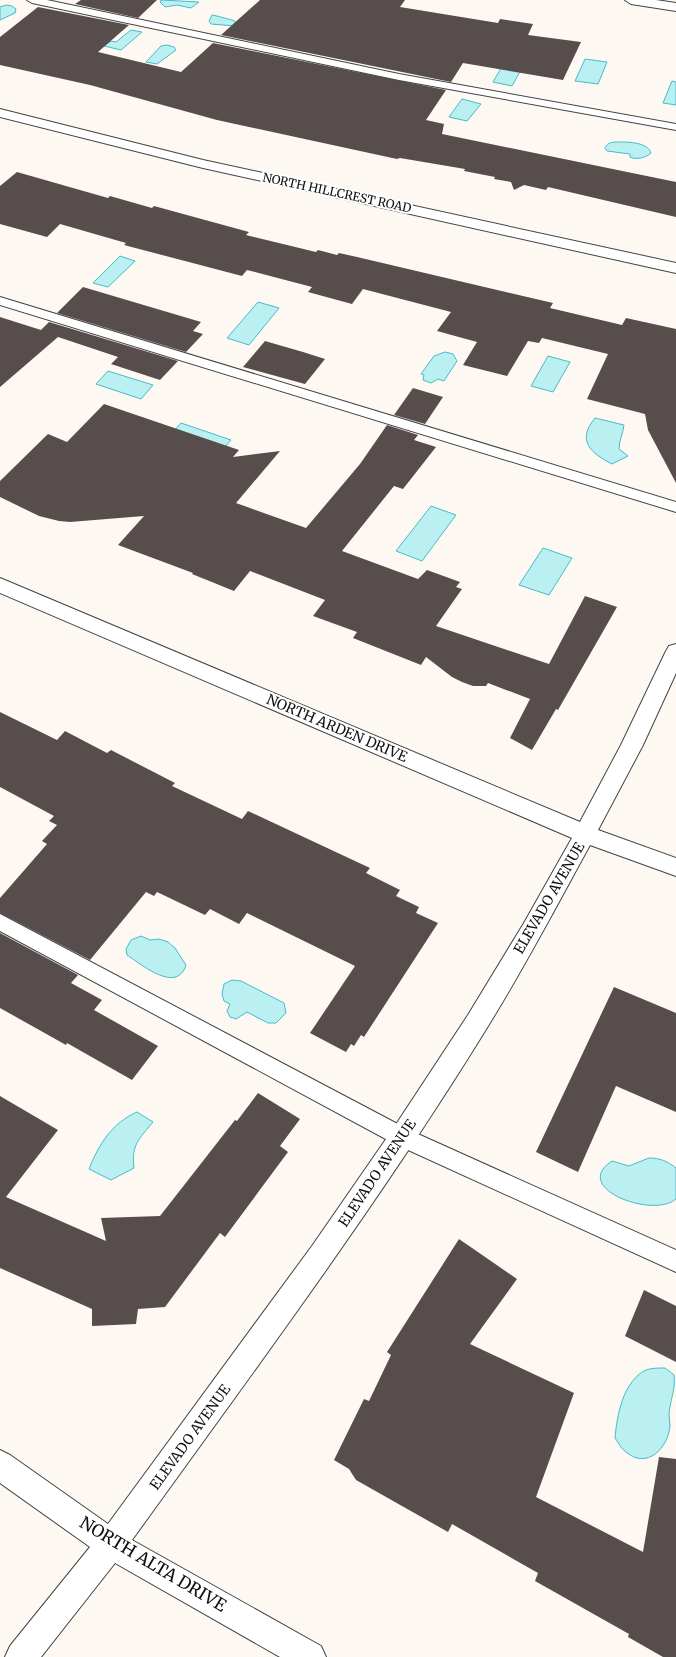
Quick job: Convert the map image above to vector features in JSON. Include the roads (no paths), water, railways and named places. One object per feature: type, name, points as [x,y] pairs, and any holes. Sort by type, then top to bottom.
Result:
[{"type":"street","points":[[631,0],[676,7]]},
{"type":"street","name":"NORTH HILLCREST ROAD","points":[[0,113],[203,164],[676,268]]},
{"type":"street","name":"NORTH ARDEN DRIVE","points":[[0,585],[586,834],[676,866]]},
{"type":"street","name":"ELEVADO AVENUE","points":[[20,1657],[111,1544],[321,1255],[402,1137],[477,1023],[586,834],[632,744],[676,651]]},
{"type":"street","name":"NORTH ALTA DRIVE","points":[[0,1465],[111,1544],[310,1657]]},
{"type":"lane","points":[[32,0],[399,77],[676,127]]},
{"type":"lane","points":[[0,301],[676,507]]},
{"type":"lane","points":[[0,922],[402,1137],[676,1261]]},
{"type":"water","points":[[161,0],[199,2],[191,8],[177,5],[165,7],[160,2]]},
{"type":"water","points":[[6,5],[12,6],[16,9],[15,13],[0,20],[0,7]]},
{"type":"water","points":[[212,15],[235,21],[236,26],[211,24],[209,21]]},
{"type":"water","points":[[131,30],[142,32],[121,50],[104,46],[111,41],[116,42]]},
{"type":"water","points":[[167,45],[174,47],[176,50],[157,64],[146,62],[161,46]]},
{"type":"water","points":[[585,59],[607,62],[598,84],[575,81]]},
{"type":"water","points":[[503,65],[522,68],[512,86],[493,82]]},
{"type":"water","points":[[672,81],[676,82],[676,105],[663,103]]},
{"type":"water","points":[[462,99],[481,104],[467,121],[449,117]]},
{"type":"water","points":[[614,142],[640,144],[649,149],[651,153],[644,157],[635,158],[630,157],[630,154],[607,151],[605,148],[607,145]]},
{"type":"water","points":[[120,256],[135,261],[108,287],[93,283]]},
{"type":"water","points":[[258,302],[279,308],[249,345],[227,338]]},
{"type":"water","points":[[445,352],[453,354],[457,361],[444,381],[438,379],[431,383],[423,380],[424,375],[421,374],[434,356]]},
{"type":"water","points":[[548,356],[570,362],[553,392],[531,386]]},
{"type":"water","points":[[108,371],[153,385],[141,399],[96,384]]},
{"type":"water","points":[[595,418],[624,425],[619,449],[628,456],[612,464],[592,451],[586,440],[589,426]]},
{"type":"water","points":[[181,423],[231,440],[216,457],[167,439]]},
{"type":"water","points":[[431,506],[456,515],[422,561],[396,551]]},
{"type":"water","points":[[543,548],[572,558],[549,595],[519,585]]},
{"type":"water","points":[[141,936],[150,940],[159,939],[168,942],[175,948],[186,965],[181,973],[175,977],[159,975],[127,955],[126,949],[131,940]]},
{"type":"water","points":[[232,980],[241,981],[284,1003],[286,1013],[276,1023],[268,1023],[247,1012],[236,1019],[230,1017],[227,1011],[230,1004],[224,1001],[222,994],[224,984]]},
{"type":"water","points":[[137,1112],[153,1122],[137,1143],[133,1160],[134,1168],[111,1180],[89,1169],[97,1151],[107,1135],[120,1122]]},
{"type":"water","points":[[649,1158],[663,1160],[676,1168],[676,1199],[665,1204],[650,1205],[635,1203],[620,1198],[608,1190],[601,1181],[602,1171],[612,1161],[629,1166]]},
{"type":"water","points":[[665,1368],[674,1375],[674,1390],[670,1404],[670,1426],[668,1434],[661,1449],[655,1454],[641,1459],[634,1457],[623,1449],[615,1438],[617,1420],[622,1400],[631,1383],[637,1376],[649,1369]]}]
